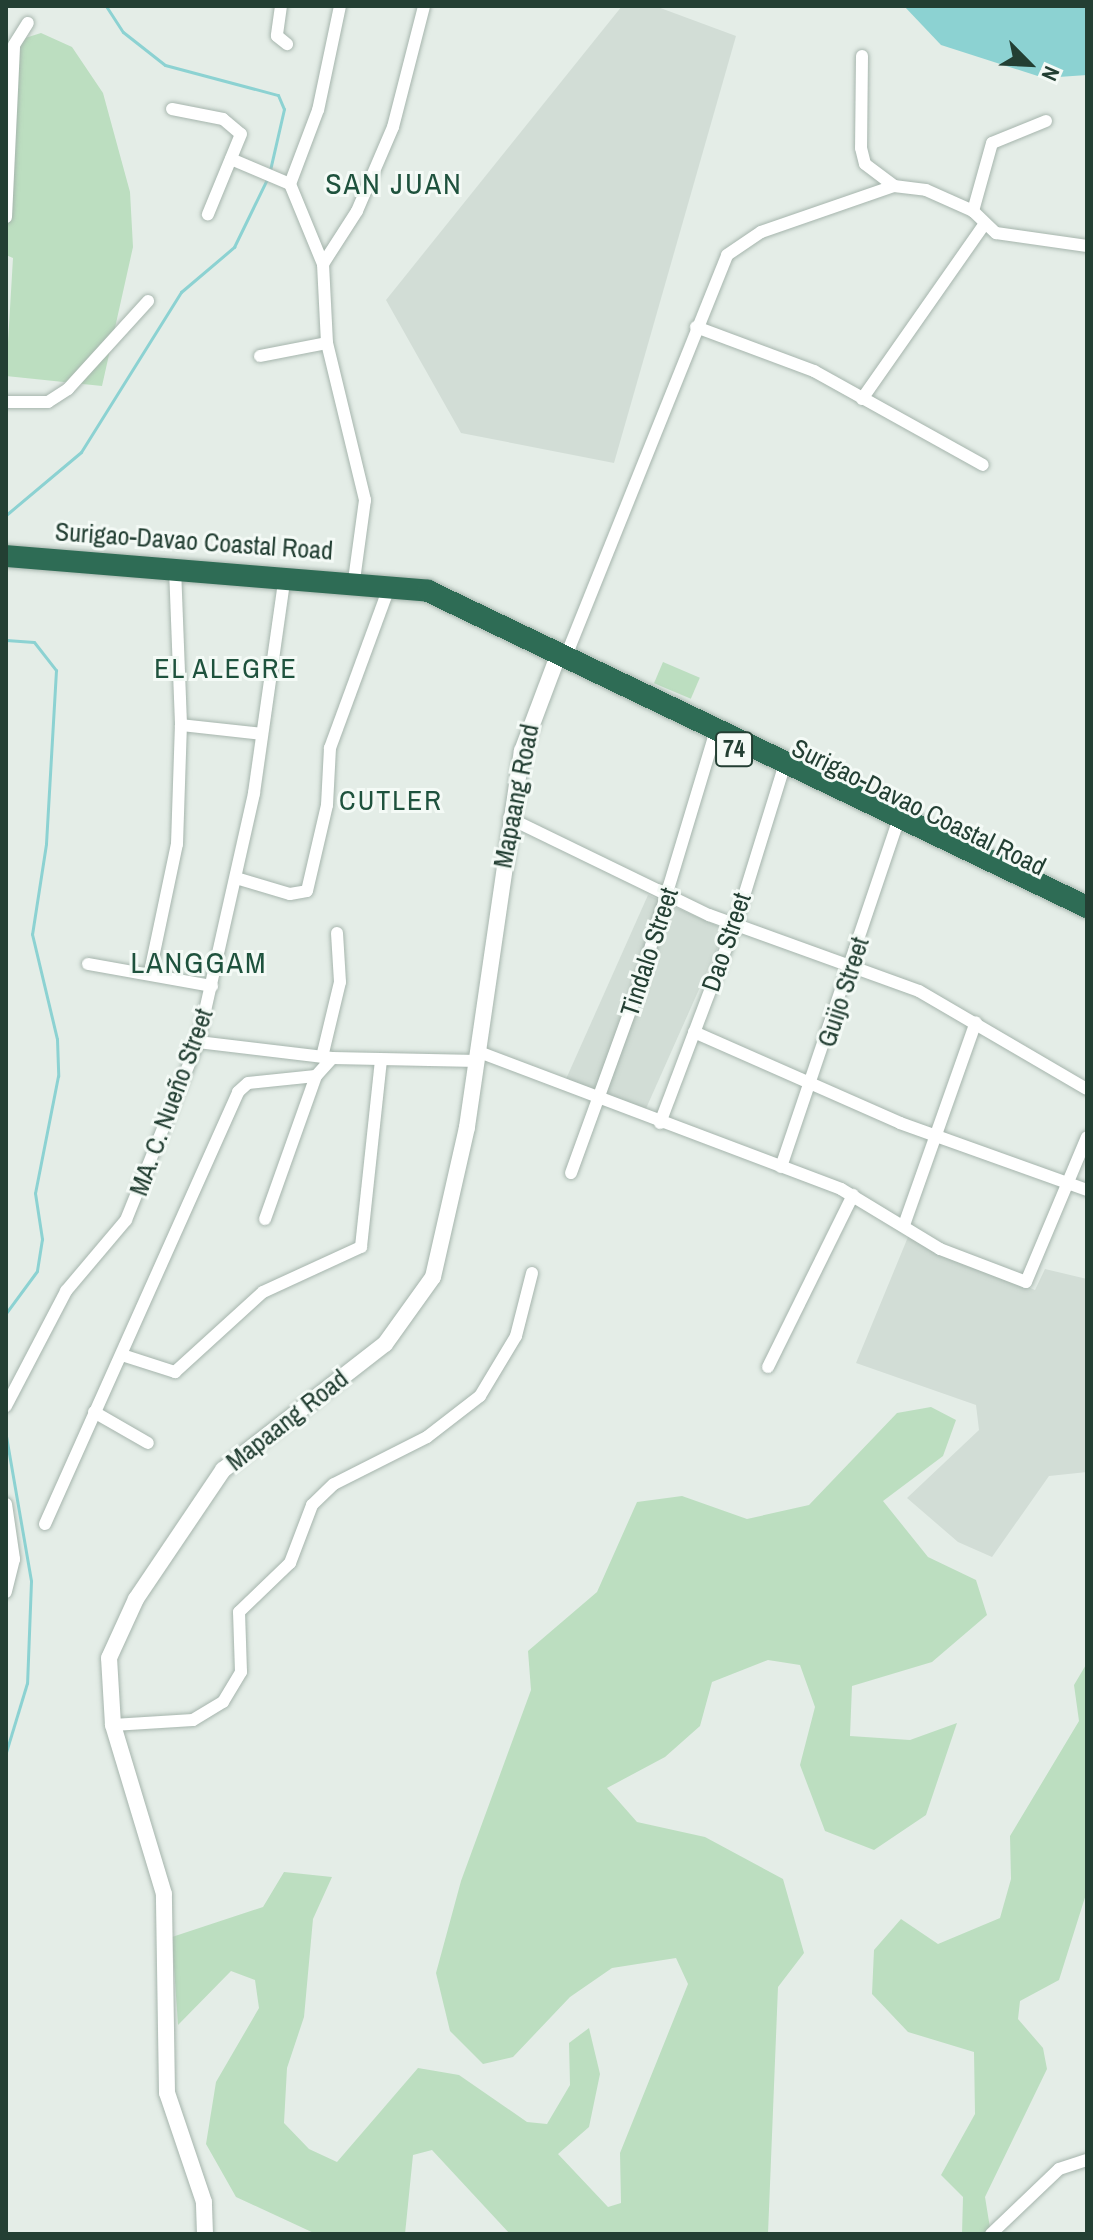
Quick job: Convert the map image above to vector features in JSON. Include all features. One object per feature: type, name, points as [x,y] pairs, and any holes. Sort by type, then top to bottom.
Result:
[{"type":"highway","name":"Surigao-Davao Coastal Road","points":[[6,556],[354,580],[428,591],[560,659],[898,821],[1087,907]]},
{"type":"highway","name":"Surigao-Davao Coastal Road","points":[[898,821],[1087,921]]},
{"type":"street","points":[[281,6],[277,36],[287,44]]},
{"type":"street","points":[[340,6],[312,130],[290,184],[323,264],[327,343],[365,500],[354,580]]},
{"type":"street","points":[[323,264],[346,234],[393,127],[424,6]]},
{"type":"street","points":[[6,217],[14,45],[28,23]]},
{"type":"street","points":[[862,56],[868,192]]},
{"type":"street","points":[[172,109],[230,122],[241,136],[208,214]]},
{"type":"street","points":[[973,211],[992,143],[1046,121]]},
{"type":"street","points":[[231,159],[290,184]]},
{"type":"street","points":[[865,164],[894,186]]},
{"type":"street","points":[[560,659],[727,255],[742,241],[868,192],[894,186],[926,190],[973,211],[983,226],[1009,237],[1087,246]]},
{"type":"street","points":[[862,399],[983,226]]},
{"type":"street","points":[[6,402],[39,404],[68,389],[148,301]]},
{"type":"street","points":[[696,327],[768,349],[983,465]]},
{"type":"street","points":[[260,356],[327,343]]},
{"type":"street","points":[[150,972],[177,844],[181,725],[175,568]]},
{"type":"street","name":"MA. C. Nueño Street","points":[[6,1406],[66,1291],[126,1220],[198,1042],[236,878],[262,734],[285,576]]},
{"type":"street","points":[[236,878],[290,894],[307,891],[327,805],[330,748],[383,586]]},
{"type":"street","name":"Mapaang Road","points":[[205,2234],[204,2202],[167,2093],[164,1894],[113,1725],[106,1678],[115,1640],[212,1483],[247,1447],[385,1344],[426,1292],[452,1200],[478,1056],[509,818],[529,726],[560,659]]},
{"type":"street","points":[[181,725],[262,734]]},
{"type":"street","name":"Tindalo Street","points":[[571,1173],[668,897],[715,733]]},
{"type":"street","name":"Dao Street","points":[[660,1123],[735,925],[784,765]]},
{"type":"street","points":[[509,818],[668,897],[735,925],[902,983],[976,1022],[1087,1089]]},
{"type":"street","name":"Guijo Street","points":[[781,1167],[813,1082],[898,821]]},
{"type":"street","points":[[265,1219],[316,1076],[327,1058],[340,982],[337,933]]},
{"type":"street","points":[[88,964],[150,972],[212,986]]},
{"type":"street","points":[[904,1225],[976,1022]]},
{"type":"street","points":[[694,1032],[936,1135],[1087,1190]]},
{"type":"street","points":[[198,1042],[327,1058],[381,1061],[478,1056],[853,1195],[951,1254],[1026,1282],[1087,1137]]},
{"type":"street","points":[[122,1355],[175,1372],[263,1292],[361,1247],[381,1061]]},
{"type":"street","points":[[45,1524],[238,1092],[248,1083],[316,1076]]},
{"type":"street","points":[[768,1367],[853,1195]]},
{"type":"street","points":[[113,1725],[193,1720],[223,1702],[241,1672],[239,1612],[290,1563],[312,1505],[334,1484],[427,1437],[480,1396],[516,1336],[532,1273]]},
{"type":"street","points":[[94,1412],[148,1443]]},
{"type":"street","points":[[6,1504],[14,1559],[6,1592]]},
{"type":"street","points":[[991,2234],[1059,2169],[1087,2160]]},
{"type":"shaded area","points":[[622,6],[655,6],[736,36],[614,463],[461,433],[386,300]]},
{"type":"shaded area","points":[[648,895],[726,930],[644,1113],[566,1079]]},
{"type":"shaded area","points":[[908,1237],[1035,1290],[1045,1269],[1087,1279],[1087,1472],[1049,1476],[992,1557],[958,1542],[907,1498],[979,1430],[976,1405],[856,1363]]},
{"type":"green space","points":[[41,33],[72,47],[103,93],[130,192],[133,247],[102,386],[6,376],[13,258],[6,255],[6,89],[22,39]]},
{"type":"green space","points":[[663,662],[700,678],[691,699],[654,683]]},
{"type":"green space","points":[[931,1407],[956,1420],[943,1456],[883,1501],[928,1557],[976,1580],[987,1615],[932,1662],[852,1686],[850,1736],[910,1740],[957,1723],[926,1815],[874,1850],[825,1831],[800,1765],[815,1707],[800,1665],[768,1660],[712,1682],[700,1726],[665,1757],[607,1788],[637,1822],[705,1837],[783,1879],[804,1953],[778,1987],[768,2234],[510,2234],[432,2150],[413,2155],[405,2234],[316,2234],[236,2197],[206,2144],[216,2082],[259,2008],[255,1980],[231,1971],[178,2025],[172,1937],[263,1907],[284,1872],[332,1877],[313,1919],[304,2017],[287,2068],[284,2123],[309,2149],[337,2162],[418,2068],[459,2075],[527,2122],[547,2124],[570,2085],[569,2043],[589,2028],[600,2074],[589,2127],[558,2154],[608,2207],[621,2203],[620,2153],[688,1984],[676,1958],[612,1968],[570,1997],[513,2057],[483,2064],[450,2031],[436,1973],[461,1881],[531,1690],[528,1651],[597,1592],[637,1502],[682,1496],[747,1519],[809,1505],[897,1413]]},
{"type":"green space","points":[[1087,1663],[1087,1891],[1059,1980],[1020,2001],[1018,2019],[1043,2048],[1047,2069],[985,2197],[991,2234],[962,2234],[963,2197],[941,2175],[975,2114],[974,2052],[908,2032],[872,1994],[874,1950],[901,1919],[938,1944],[1000,1918],[1011,1879],[1010,1836],[1079,1721],[1074,1685]]},
{"type":"water","points":[[904,6],[1087,6],[1087,75],[1044,78],[941,45]]},
{"type":"waterway","points":[[106,6],[123,32],[165,65],[278,95],[284,109],[270,170]]},
{"type":"waterway","points":[[6,515],[81,452],[181,292],[234,247],[268,177]]},
{"type":"waterway","points":[[6,640],[34,642],[56,670],[46,844],[32,934],[57,1039],[58,1076],[35,1193],[42,1239],[37,1271],[6,1313]]},
{"type":"waterway","points":[[6,1436],[31,1581],[27,1683],[6,1752]]},
{"type":"district","name":"SAN JUAN","points":[[394,183]]},
{"type":"district","name":"EL ALEGRE","points":[[226,668]]},
{"type":"district","name":"CUTLER","points":[[391,800]]},
{"type":"district","name":"LANGGAM","points":[[199,962]]}]
